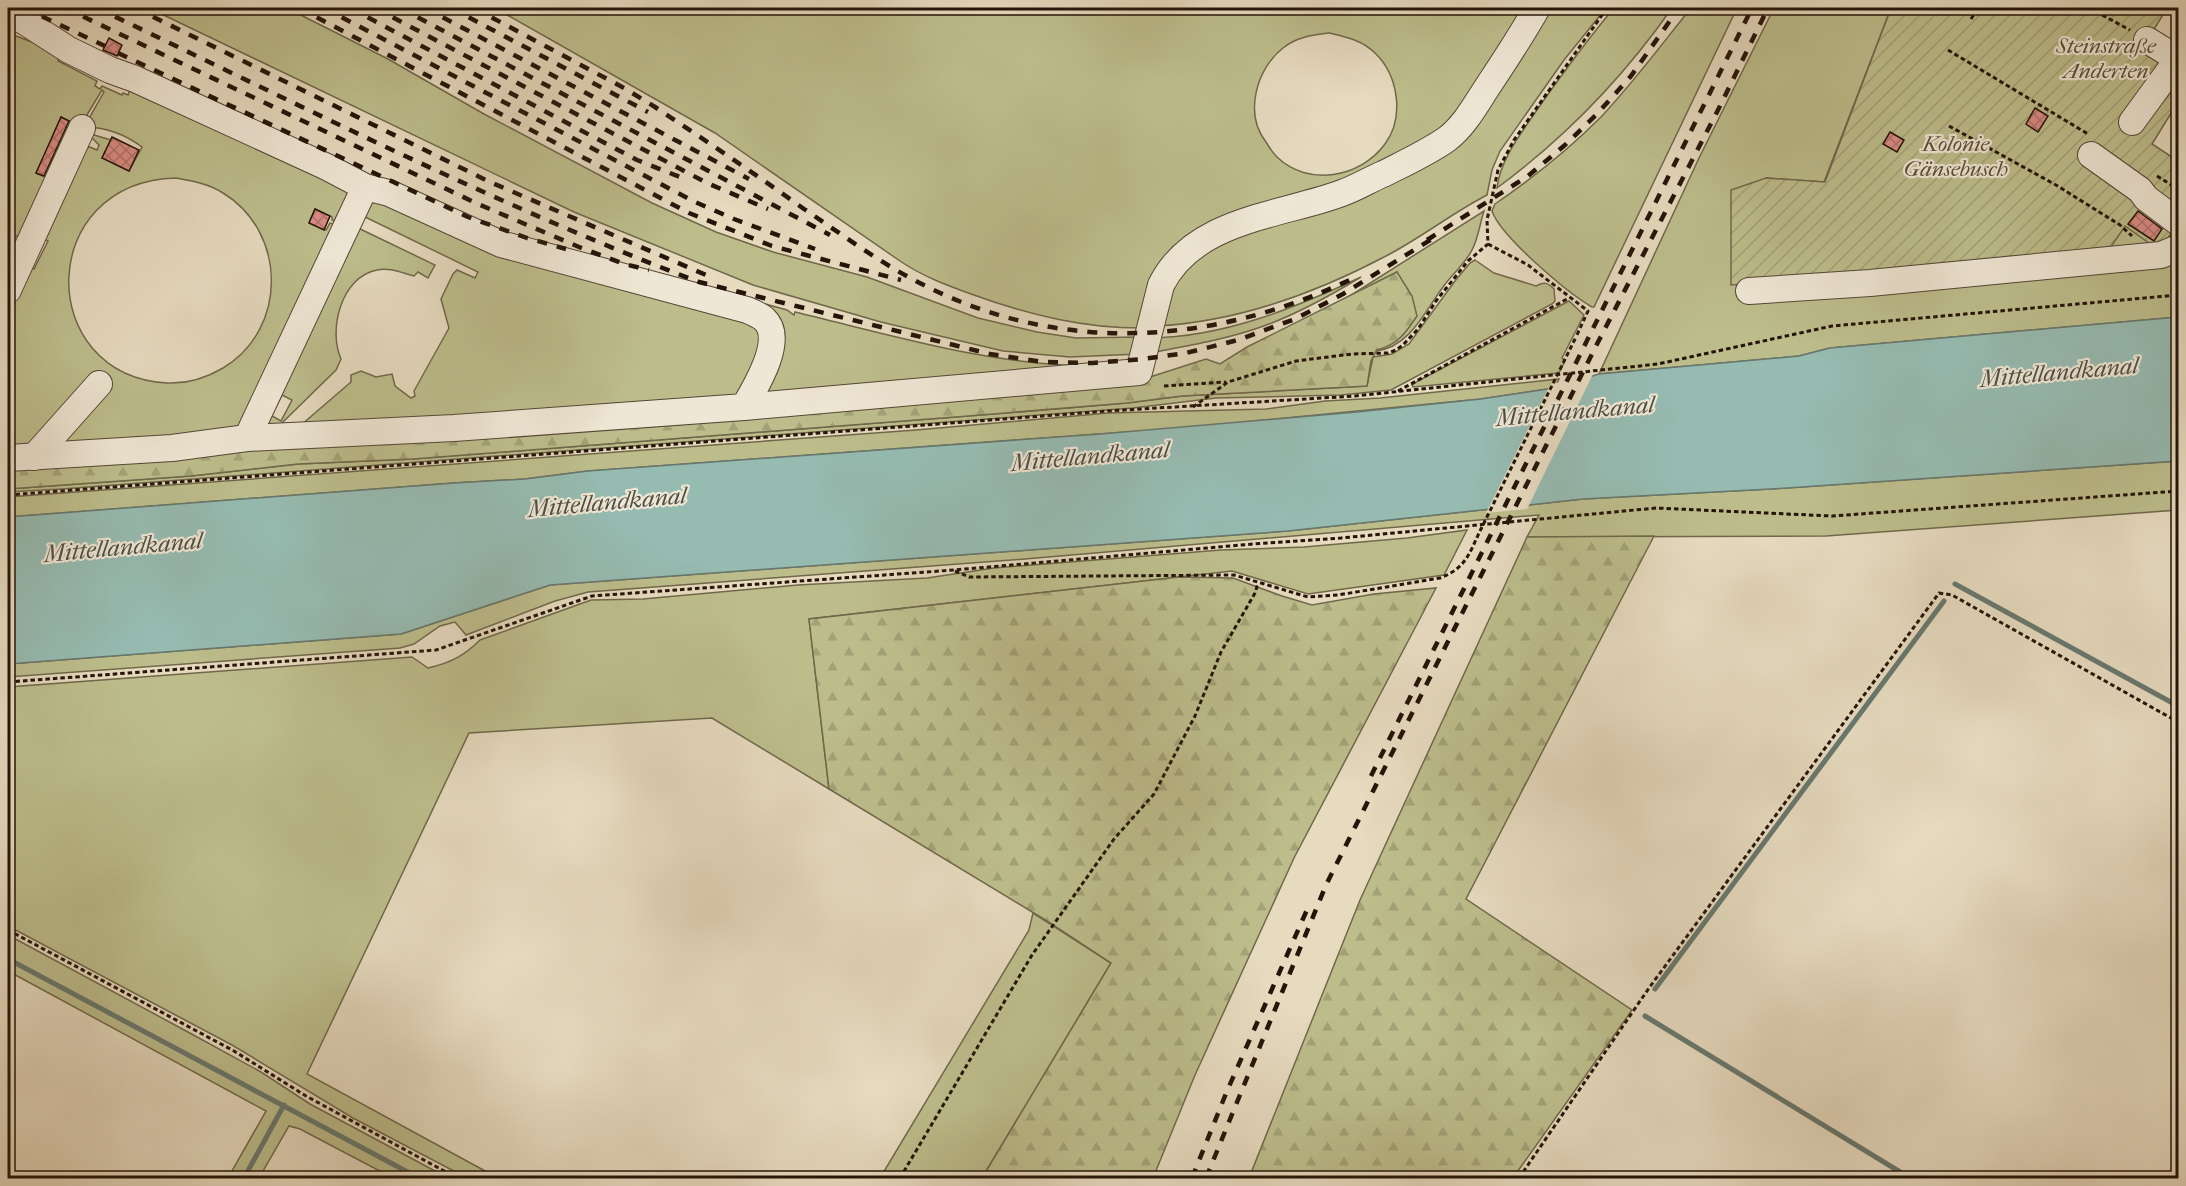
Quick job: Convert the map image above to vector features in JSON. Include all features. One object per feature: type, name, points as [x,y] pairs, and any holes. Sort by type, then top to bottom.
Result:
[{"type":"lane","points":[[8,458],[172,448],[247,438],[454,428],[744,407],[1139,372],[1161,285],[1168,272],[1184,254],[1207,238],[1239,224],[1343,193],[1420,155],[1449,137],[1474,108],[1537,8]]},
{"type":"lane","points":[[8,11],[69,50],[90,60],[316,162],[365,187],[389,193],[501,244],[747,310],[765,319],[771,333],[768,362],[744,407]]},
{"type":"lane","points":[[2132,122],[2178,59],[2148,39]]},
{"type":"lane","points":[[8,290],[82,128]]},
{"type":"lane","points":[[2090,145],[2140,189],[2146,198],[2178,222]]},
{"type":"lane","points":[[247,438],[365,187]]},
{"type":"lane","points":[[1749,291],[1870,283],[2138,258],[2161,255],[2178,248]]},
{"type":"lane","points":[[34,457],[99,384]]},
{"type":"path","points":[[1488,244],[1486,220],[1498,170],[1514,140],[1607,8]]},
{"type":"path","points":[[1971,19],[1978,8]]},
{"type":"path","points":[[2091,8],[2148,39]]},
{"type":"path","points":[[1948,50],[2090,145]]},
{"type":"path","points":[[1949,126],[2056,185],[2120,225],[2133,237],[2138,258]]},
{"type":"path","points":[[2148,171],[2178,189]]},
{"type":"path","points":[[954,570],[969,577],[1234,575],[1308,597],[1338,595],[1440,578],[1456,571],[1464,564],[1588,311],[1528,265],[1488,244]]},
{"type":"path","points":[[1164,386],[1228,382],[1296,361],[1352,354],[1388,353],[1396,350],[1418,329],[1436,301],[1468,261],[1488,244]]},
{"type":"path","points":[[8,495],[1108,411],[1396,392],[1658,364],[1832,326],[2178,295]]},
{"type":"path","points":[[1396,392],[1569,298]]},
{"type":"path","points":[[1192,407],[1228,382]]},
{"type":"path","points":[[8,682],[436,650],[592,596],[954,570],[1341,538],[1656,508],[1832,516],[2178,491]]},
{"type":"path","points":[[900,1179],[1032,955],[1114,839],[1154,794],[1195,716],[1221,652],[1249,604],[1258,583]]},
{"type":"path","points":[[1519,1179],[1649,988],[1939,593],[1952,595],[2178,722]]},
{"type":"path","points":[[8,930],[234,1051],[306,1096],[458,1179]]},
{"type":"green space","points":[[149,8],[287,8],[388,59],[484,114],[652,203],[716,232],[773,252],[867,277],[978,318],[1037,332],[1076,338],[1138,337],[1138,354],[1070,357],[1003,351],[881,322],[753,285],[574,212]]},
{"type":"green space","points":[[495,8],[1531,8],[1525,20],[1431,145],[1210,232],[1147,328],[1102,326],[1057,319],[993,302],[934,280],[900,261],[715,133]],"holes":[[[1329,33],[1354,40],[1375,53],[1383,62],[1394,84],[1397,109],[1391,133],[1374,156],[1348,171],[1318,175],[1290,166],[1273,152],[1259,131],[1256,118],[1256,92],[1266,68],[1283,48],[1299,39]]]},
{"type":"green space","points":[[1541,8],[1606,8],[1564,60],[1500,151],[1492,170],[1487,195],[1386,256],[1332,282],[1245,312],[1215,319],[1156,326],[1181,262],[1435,151]]},
{"type":"green space","points":[[1614,8],[1672,8],[1634,58],[1592,105],[1547,148],[1497,188],[1507,156],[1519,136],[1566,69]]},
{"type":"green space","points":[[1691,8],[1737,8],[1592,307],[1552,277],[1521,249],[1498,222],[1492,211],[1495,204],[1550,163],[1601,117]]},
{"type":"green space","points":[[1774,8],[1891,8],[1824,182],[1766,178],[2124,226],[2178,222],[2178,317],[1830,348],[1799,356],[1599,374],[1699,158]]},
{"type":"green space","name":"Kolonie Gänsebusch","points":[[1891,8],[2167,8],[2150,36],[2178,64],[2178,102],[2152,144],[2178,161],[2178,222],[2160,251],[2125,226],[2104,257],[1731,285],[1731,190],[1766,178],[1825,182]]},
{"type":"green space","points":[[8,33],[61,53],[58,61],[97,81],[95,86],[100,89],[102,86],[122,95],[123,93],[128,95],[130,89],[338,178],[350,195],[340,217],[337,216],[334,221],[332,217],[315,209],[309,223],[326,230],[330,223],[340,227],[238,433],[55,447],[44,439],[8,453],[8,311],[13,296],[31,267],[34,269],[48,241],[39,236],[86,148],[97,150],[99,145],[89,135],[111,140],[102,158],[129,171],[142,147],[116,133],[88,127],[87,122],[104,92],[102,90],[84,120],[76,124],[61,117],[52,137],[67,143],[66,153],[50,146],[47,153],[61,159],[59,168],[42,160],[36,173],[50,179],[27,239],[13,235],[8,245]],"holes":[[[176,178],[201,183],[218,190],[244,210],[259,231],[268,255],[271,280],[268,306],[259,330],[244,351],[210,375],[196,380],[167,383],[123,372],[92,348],[74,316],[69,279],[76,243],[96,211],[130,188]]]},
{"type":"green space","points":[[377,197],[787,310],[794,315],[795,312],[975,354],[1011,360],[1085,366],[8,463],[301,425],[351,382],[351,375],[361,371],[376,377],[392,374],[395,386],[411,398],[415,396],[414,391],[449,328],[441,299],[453,274],[457,270],[475,278],[478,272],[359,214]]},
{"type":"green space","points":[[1484,211],[1476,241],[1469,255],[1416,326],[1398,343],[1376,351],[1397,272],[1345,299]]},
{"type":"green space","points":[[354,226],[435,265],[428,278],[418,272],[414,276],[382,269],[365,275],[354,283],[346,294],[337,320],[337,347],[341,359],[336,370],[283,422],[278,430],[263,431],[268,406],[274,410],[272,416],[281,421],[292,400],[282,395],[276,407],[270,403]]},
{"type":"green space","points":[[1475,260],[1494,273],[1536,286],[1548,284],[1554,289],[1555,301],[1391,390],[1341,395],[1216,398],[1133,408],[8,492],[8,489],[191,476],[298,464],[413,459],[981,415],[1182,396],[1367,386],[1373,357],[1392,354],[1409,344],[1455,281]]},
{"type":"green space","points":[[1397,272],[1412,296],[1417,316],[1400,337],[1390,345],[1377,350],[1371,361],[1367,386],[1182,396],[981,415],[413,459],[298,464],[191,476],[8,489],[8,468],[1150,377],[1206,359],[1220,364],[1247,347]]},
{"type":"green space","points":[[1361,277],[1285,318],[1218,339],[1150,353],[1150,338],[1205,332],[1258,319],[1285,310]]},
{"type":"green space","points":[[1569,301],[1584,315],[1562,358],[1565,361],[1559,373],[1413,387],[1412,385],[1418,381]]},
{"type":"green space","points":[[1559,379],[1556,386],[1548,389],[1481,399],[1182,428],[588,471],[525,479],[8,517],[8,497],[916,430],[1108,413],[1266,409],[1325,401],[1380,398]]},
{"type":"green space","points":[[2178,461],[2178,510],[1826,536],[1527,537],[1539,515],[1025,559],[588,592],[555,601],[466,635],[455,622],[440,626],[414,644],[400,648],[8,677],[8,664],[401,634],[550,585],[1288,531],[1583,499],[1787,488]]},
{"type":"green space","points":[[1467,530],[1444,575],[1308,594],[1232,571],[809,619],[829,789],[712,718],[469,733],[307,1074],[498,1178],[467,1178],[353,1118],[232,1045],[8,926],[8,687],[412,657],[428,668],[456,658],[480,640],[591,600],[643,599],[798,585],[927,578],[994,568],[1221,550],[1304,547]]},
{"type":"green space","points":[[1654,536],[1466,899],[1632,1010],[1513,1178],[1249,1178],[1360,900],[1527,537]]},
{"type":"green space","points":[[1179,577],[1233,578],[1312,605],[1374,594],[1436,588],[1294,858],[1195,1075],[1153,1178],[982,1178],[1111,963],[1047,921],[829,789],[809,619]]},
{"type":"green space","points":[[1033,913],[1111,963],[982,1178],[880,1178],[1029,930]]},
{"type":"green space","points":[[8,935],[261,1072],[310,1104],[448,1178],[393,1178],[300,1129],[289,1126],[259,1178],[228,1178],[266,1111],[8,971]]},
{"type":"water","name":"Mittellandkanal","points":[[2178,317],[2178,461],[1787,488],[1583,499],[1288,531],[550,585],[401,634],[8,664],[8,517],[525,479],[588,471],[1100,434],[1357,412],[1481,399],[1548,389],[1599,374],[1799,356],[1830,348]]},
{"type":"pier","points":[[1594,372],[1527,509],[1486,513],[1550,385]]},
{"type":"building","points":[[109,38],[122,45],[117,56],[103,50]]},
{"type":"building","points":[[2035,108],[2048,116],[2038,132],[2026,124]]},
{"type":"building","points":[[61,117],[69,121],[44,176],[36,173]]},
{"type":"building","points":[[1890,132],[1904,140],[1897,152],[1883,144]]},
{"type":"building","points":[[112,137],[139,150],[129,171],[102,158]]},
{"type":"building","points":[[315,209],[330,216],[324,230],[309,223]]},
{"type":"building","points":[[2138,211],[2162,229],[2154,241],[2128,224]]},
{"type":"waterway","points":[[1955,584],[2178,706]]},
{"type":"waterway","points":[[1655,989],[1944,601]]},
{"type":"waterway","points":[[8,959],[419,1178]]},
{"type":"waterway","points":[[1645,1016],[1910,1178]]},
{"type":"waterway","points":[[244,1178],[284,1105]]},
{"type":"railway","points":[[24,8],[105,46]]},
{"type":"railway","points":[[65,8],[478,204],[579,247],[624,264],[649,270]]},
{"type":"railway","points":[[97,8],[470,186],[622,252],[699,282],[990,354],[1043,362],[1093,363],[1186,353],[1238,340],[1295,319],[1343,294],[1435,237]]},
{"type":"railway","points":[[135,8],[490,182],[713,278]]},
{"type":"railway","points":[[299,8],[689,213],[772,246],[901,280]]},
{"type":"railway","points":[[324,8],[695,202],[815,249]]},
{"type":"railway","points":[[350,8],[637,160],[685,179]]},
{"type":"railway","points":[[375,8],[707,183],[768,209]]},
{"type":"railway","points":[[400,8],[830,235]]},
{"type":"railway","points":[[425,8],[749,179]]},
{"type":"railway","points":[[451,8],[648,112]]},
{"type":"railway","points":[[474,8],[655,107],[858,246],[914,280],[969,305],[1024,322],[1080,331],[1136,333],[1193,328],[1249,317],[1304,299],[1358,276]]},
{"type":"railway","points":[[1427,240],[1528,176],[1565,145],[1631,76],[1679,8]]},
{"type":"railway","points":[[1371,776],[1752,8]]},
{"type":"railway","points":[[1206,1178],[1326,885],[1768,8]]},
{"type":"railway","points":[[118,53],[468,217],[566,249]]},
{"type":"railway","points":[[1192,1178],[1227,1091],[1310,903]]},
{"type":"park label","name":"Steinstraße Anderten","points":[[2106,58]]}]
